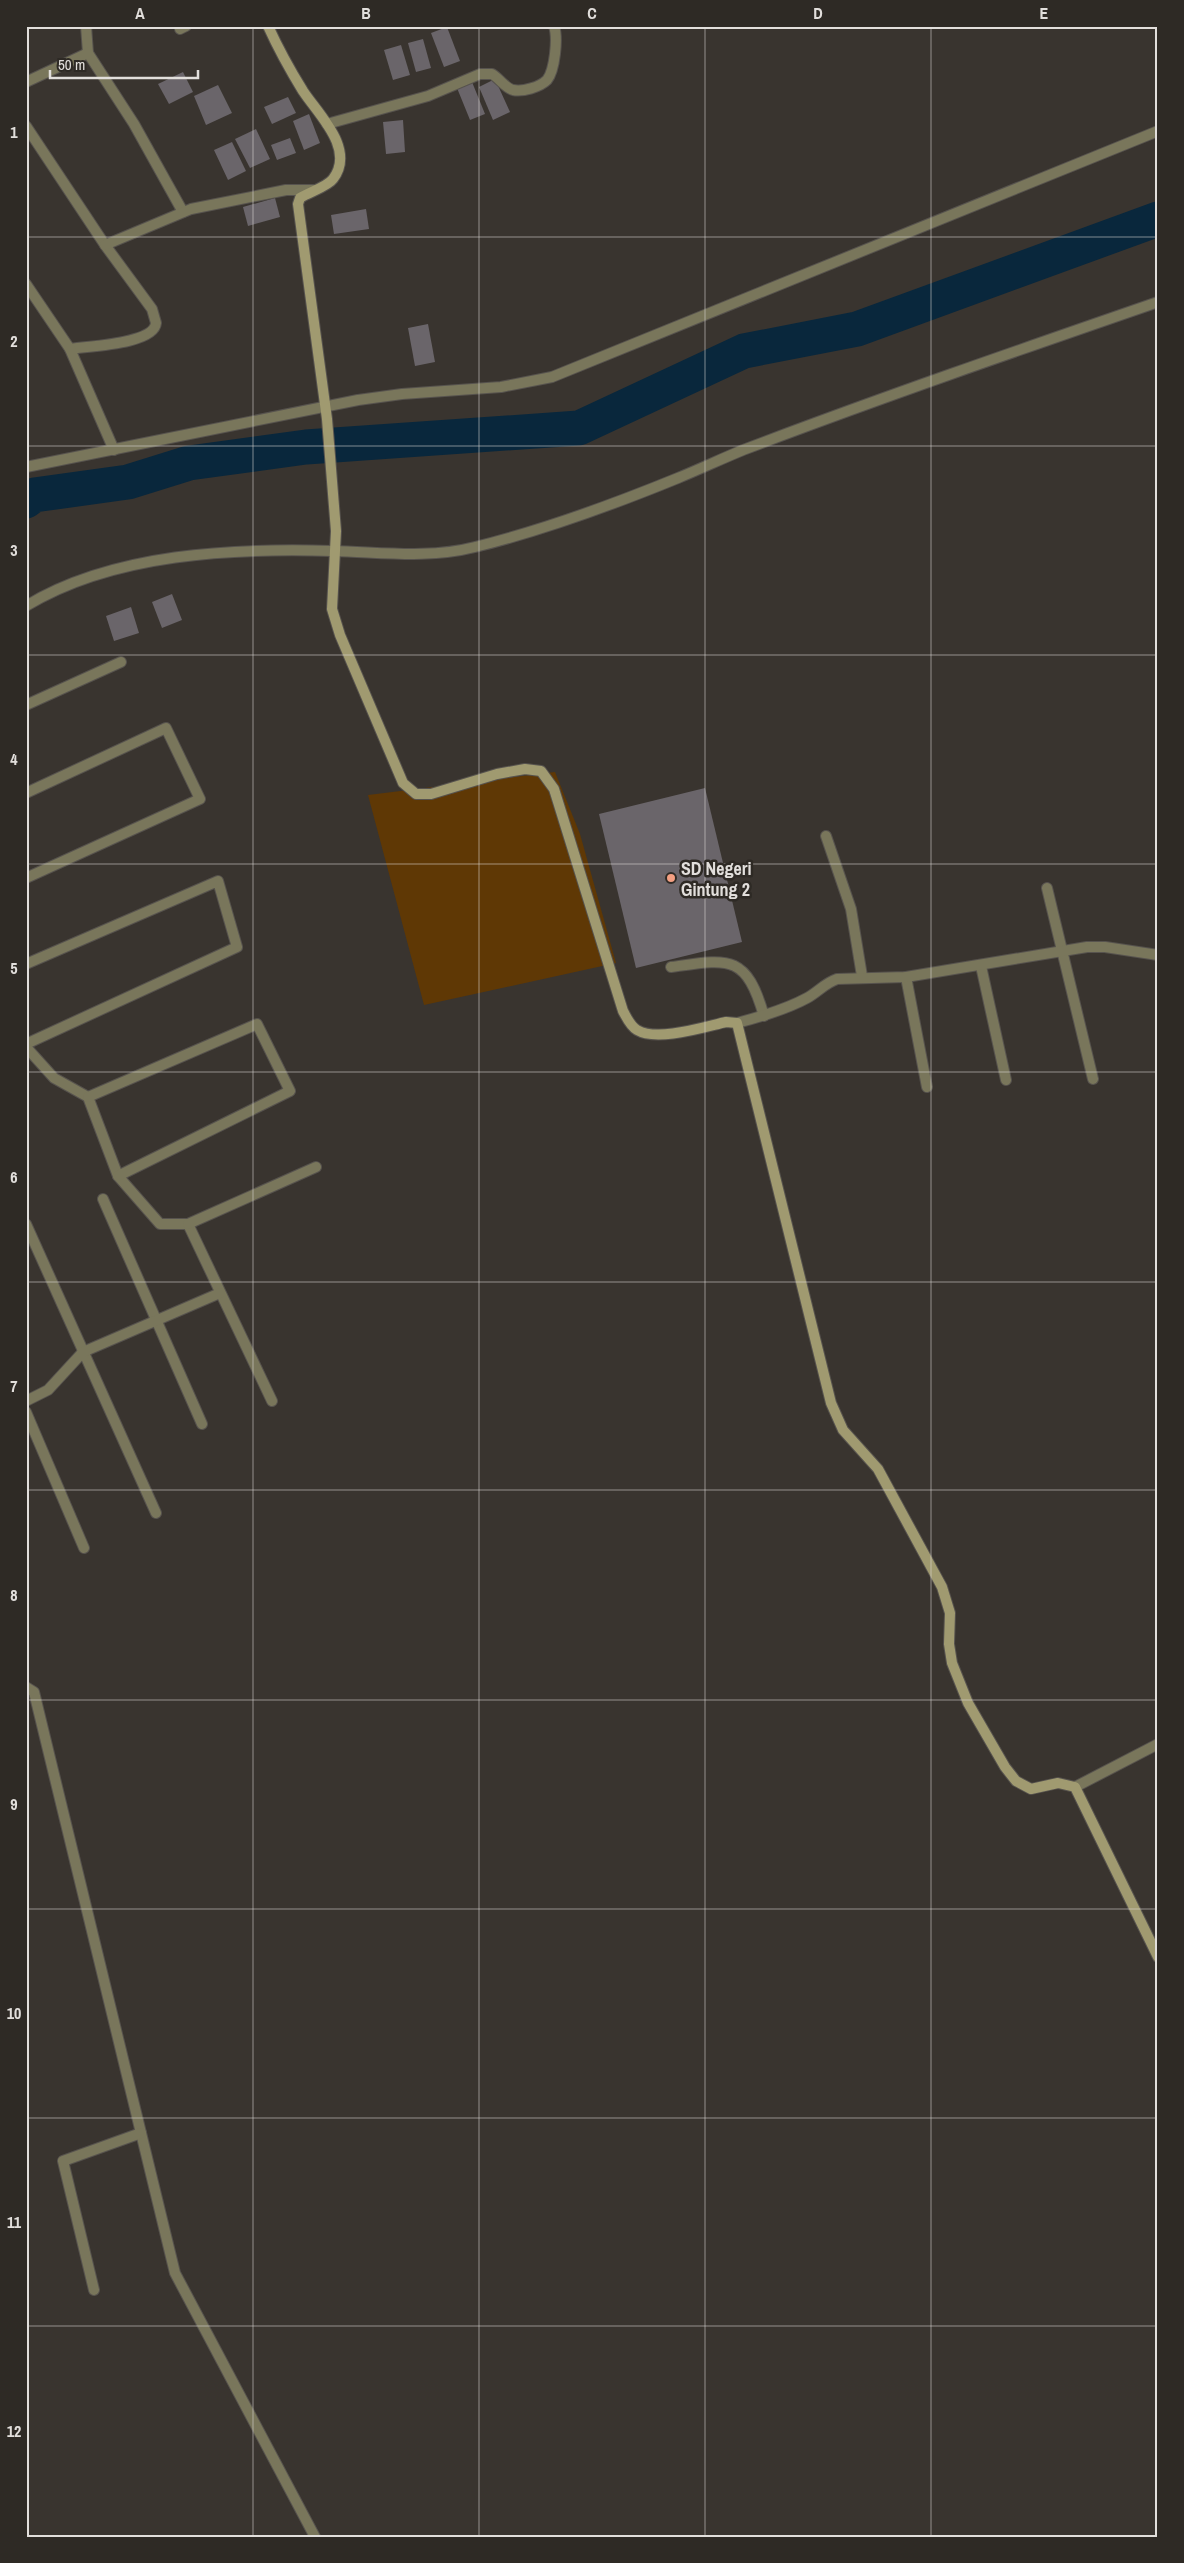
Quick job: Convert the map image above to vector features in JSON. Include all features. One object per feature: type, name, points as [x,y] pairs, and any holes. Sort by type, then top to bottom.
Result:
[{"type":"street","points":[[86,26],[88,53],[134,124],[183,212]]},
{"type":"street","points":[[268,26],[303,91],[327,124],[340,151],[339,169],[332,181],[300,198],[298,204],[327,419],[336,531],[332,609],[337,626],[402,783],[416,794],[431,794],[497,774],[525,769],[541,771],[547,777],[557,797],[623,1011],[632,1026],[638,1031],[656,1034],[726,1022],[736,1024],[764,1016],[808,998],[832,981],[862,976],[906,977],[1062,951],[1105,947],[1158,955]]},
{"type":"street","points":[[327,124],[428,96],[480,74],[492,74],[511,90],[535,86],[549,77],[557,46],[554,26]]},
{"type":"street","points":[[26,82],[88,53]]},
{"type":"street","points":[[26,126],[105,245],[152,309],[156,327],[150,334],[134,340],[70,349]]},
{"type":"street","points":[[26,467],[325,406],[402,394],[501,387],[552,377],[1158,131]]},
{"type":"street","points":[[105,245],[183,212],[286,190],[314,190]]},
{"type":"street","points":[[26,284],[70,349],[114,450]]},
{"type":"street","points":[[26,606],[42,597],[90,579],[134,566],[185,556],[256,550],[432,554],[467,549],[613,504],[749,448],[1158,302]]},
{"type":"street","points":[[26,705],[121,662]]},
{"type":"street","points":[[26,793],[166,728],[200,799],[26,878]]},
{"type":"street","points":[[826,836],[851,909],[862,976]]},
{"type":"street","points":[[26,964],[218,881],[237,947],[26,1045],[54,1078],[88,1097],[118,1176],[160,1224],[188,1224],[316,1167]]},
{"type":"street","points":[[1048,888],[1093,1079]]},
{"type":"street","points":[[671,967],[715,961],[736,966],[744,971],[758,996],[764,1016]]},
{"type":"street","points":[[981,966],[1006,1080]]},
{"type":"street","points":[[906,977],[927,1087]]},
{"type":"street","points":[[88,1097],[257,1024],[290,1091],[118,1176]]},
{"type":"street","points":[[736,1024],[831,1403],[843,1430],[878,1469],[942,1587],[950,1613],[949,1644],[956,1675],[968,1703],[1005,1767],[1016,1781],[1031,1789],[1058,1783],[1075,1786],[1158,1744]]},
{"type":"street","points":[[104,1199],[202,1424]]},
{"type":"street","points":[[26,1224],[156,1513]]},
{"type":"street","points":[[188,1224],[272,1401]]},
{"type":"street","points":[[26,1401],[48,1390],[83,1352],[220,1293]]},
{"type":"street","points":[[26,1412],[84,1548]]},
{"type":"street","points":[[26,1687],[34,1692],[175,2273],[315,2537]]},
{"type":"street","points":[[1075,1786],[1158,1957]]},
{"type":"street","points":[[94,2290],[63,2161],[141,2133]]},
{"type":"shaded area","points":[[555,772],[580,834],[616,963],[424,1005],[368,795]]},
{"type":"building","points":[[447,27],[460,61],[444,67],[431,33]]},
{"type":"building","points":[[423,39],[431,68],[416,72],[408,43]]},
{"type":"building","points":[[401,45],[410,75],[393,80],[384,50]]},
{"type":"building","points":[[183,72],[193,92],[169,104],[158,84]]},
{"type":"building","points":[[495,79],[510,112],[493,120],[479,87]]},
{"type":"building","points":[[472,82],[485,114],[470,120],[457,88]]},
{"type":"building","points":[[218,85],[232,113],[206,125],[194,96]]},
{"type":"building","points":[[288,97],[296,113],[272,124],[264,107]]},
{"type":"building","points":[[309,114],[320,143],[304,150],[293,121]]},
{"type":"building","points":[[403,120],[405,152],[386,154],[383,122]]},
{"type":"building","points":[[256,129],[270,159],[250,168],[235,139]]},
{"type":"building","points":[[290,138],[296,153],[277,160],[271,145]]},
{"type":"building","points":[[232,142],[246,171],[228,180],[214,150]]},
{"type":"building","points":[[275,198],[280,217],[248,226],[243,207]]},
{"type":"building","points":[[366,209],[369,229],[334,234],[331,215]]},
{"type":"building","points":[[428,324],[435,362],[415,366],[408,328]]},
{"type":"building","points":[[172,594],[182,620],[162,628],[152,602]]},
{"type":"building","points":[[131,607],[139,633],[114,641],[106,616]]},
{"type":"building","name":"SD Negeri Gintung 2","points":[[705,788],[742,942],[636,968],[599,814]]},
{"type":"waterway","points":[[26,501],[34,495],[128,482],[189,463],[306,447],[579,428],[744,351],[857,329],[1158,219]]},
{"type":"place","name":"SD Negeri Gintung 2","points":[[671,878]]}]
